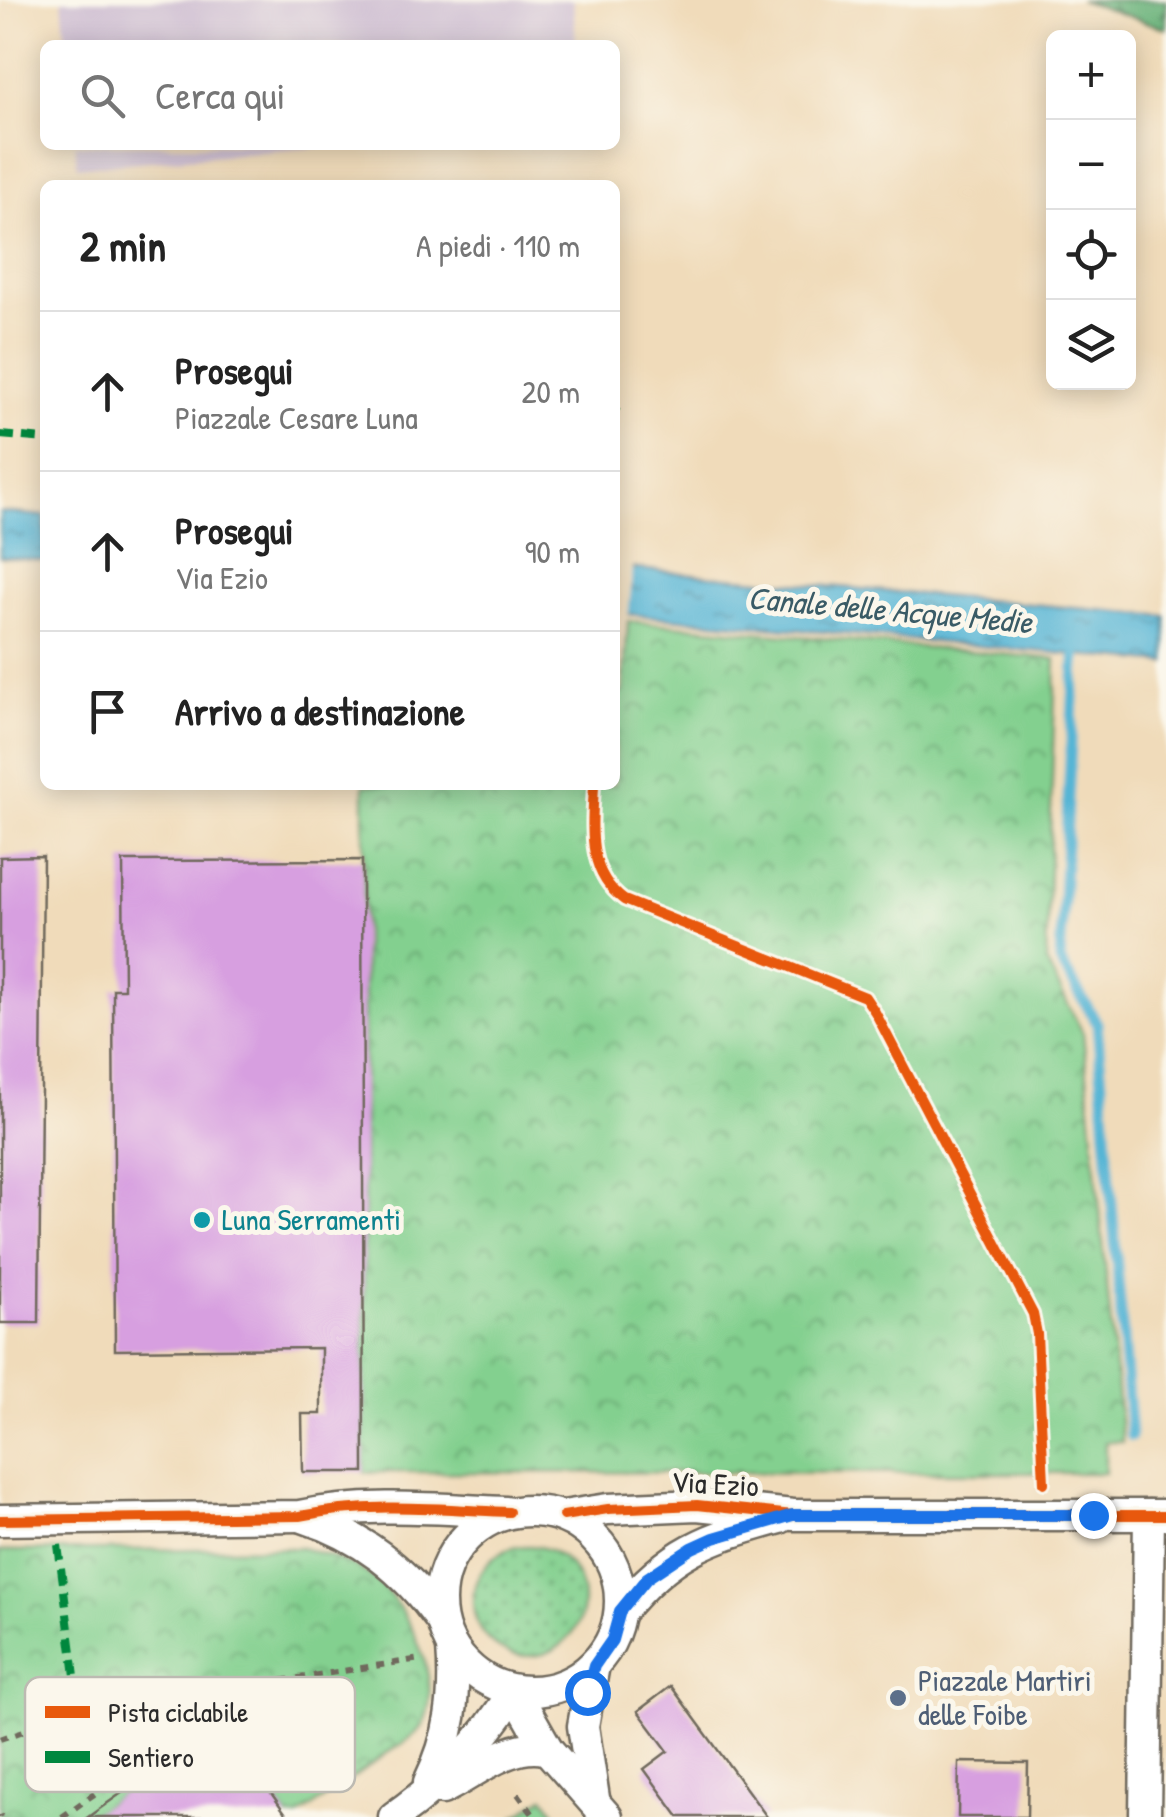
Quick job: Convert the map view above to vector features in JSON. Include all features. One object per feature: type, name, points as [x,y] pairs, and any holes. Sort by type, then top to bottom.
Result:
[{"type":"street","name":"Via Ezio","points":[[563,1516],[608,1509],[696,1505],[793,1515],[1157,1515]]},
{"type":"street","points":[[0,1520],[300,1516],[367,1509],[536,1510],[563,1516],[584,1527],[607,1554],[620,1586],[620,1611],[612,1640],[594,1666],[576,1679],[536,1692],[489,1682],[440,1642],[439,1592],[446,1564],[462,1541],[483,1522],[510,1512]]},
{"type":"street","name":"Via Ezio","points":[[620,1611],[647,1578],[692,1548],[738,1529],[793,1515]]},
{"type":"street","points":[[1152,1814],[1157,1515]]},
{"type":"street","points":[[300,1516],[333,1527],[386,1558],[420,1591],[440,1642],[454,1698],[452,1725],[421,1798]]},
{"type":"street","points":[[594,1666],[583,1726],[600,1808]]},
{"type":"street","points":[[514,1690],[548,1750],[600,1808]]},
{"type":"street","points":[[421,1798],[499,1715],[514,1690]]},
{"type":"street","points":[[394,1817],[421,1798],[513,1752],[537,1747],[548,1750]]},
{"type":"path","points":[[264,1677],[440,1642]]},
{"type":"path","points":[[0,1739],[25,1730]]},
{"type":"path","points":[[62,1817],[97,1792]]},
{"type":"path","points":[[518,1794],[535,1817]]},
{"type":"shaded area","points":[[62,0],[573,0],[576,40],[66,40]]},
{"type":"shaded area","points":[[75,150],[286,150],[77,167]]},
{"type":"green space","points":[[1080,0],[1166,0],[1166,29]]},
{"type":"green space","points":[[628,621],[1056,659],[1046,962],[1083,1033],[1122,1442],[1105,1442],[1105,1473],[364,1472],[364,790],[620,790]]},
{"type":"green space","points":[[528,1546],[549,1550],[567,1562],[579,1580],[583,1601],[579,1622],[567,1640],[549,1652],[528,1656],[507,1652],[489,1640],[477,1622],[473,1601],[477,1580],[489,1562],[507,1550]]},
{"type":"green space","points":[[302,1548],[339,1560],[365,1572],[386,1590],[411,1627],[427,1672],[427,1714],[415,1734],[355,1776],[355,1677],[25,1677],[25,1792],[123,1792],[88,1817],[0,1817],[0,1551]]},
{"type":"green space","points":[[270,1792],[333,1792],[298,1817],[288,1817]]},
{"type":"green space","points":[[544,1797],[558,1817],[515,1817]]},
{"type":"water","points":[[0,512],[40,516],[40,561],[0,557]]},
{"type":"water","name":"Canale delle Acque Medie","points":[[620,567],[1166,616],[1166,663],[620,613]]},
{"type":"pier","points":[[620,563],[633,564],[628,619],[620,618]]},
{"type":"building","points":[[43,856],[39,1323],[0,1323],[0,857]]},
{"type":"building","name":"Luna Serramenti","points":[[362,860],[364,1472],[303,1472],[302,1414],[321,1414],[321,1348],[115,1350],[113,989],[124,989],[123,861]]},
{"type":"building","points":[[671,1686],[767,1817],[679,1817],[644,1769],[668,1751],[638,1711]]},
{"type":"building","points":[[959,1762],[1028,1763],[1027,1817],[958,1817]]},
{"type":"building","points":[[123,1792],[270,1792],[288,1817],[88,1817]]},
{"type":"waterway","points":[[1076,642],[1060,961],[1097,1023],[1131,1436]]},
{"type":"marked path","points":[[0,435],[40,439]]},
{"type":"marked path","points":[[58,1545],[75,1677]]},
{"type":"cycle path","points":[[594,790],[597,863],[612,889],[624,900],[865,997],[875,1012],[1033,1314],[1044,1483]]},
{"type":"cycle path","points":[[563,1516],[608,1509],[697,1505],[793,1515],[1166,1515]]},
{"type":"cycle path","points":[[0,1520],[300,1516],[378,1508],[509,1512]]},
{"type":"place","name":"Luna Serramenti","points":[[202,1220]]},
{"type":"place","name":"Piazzale Martiri delle Foibe","points":[[898,1698]]},
{"type":"route","points":[[587,1692],[594,1666],[612,1640],[620,1611],[647,1578],[692,1548],[738,1529],[793,1515],[1093,1515]]}]
